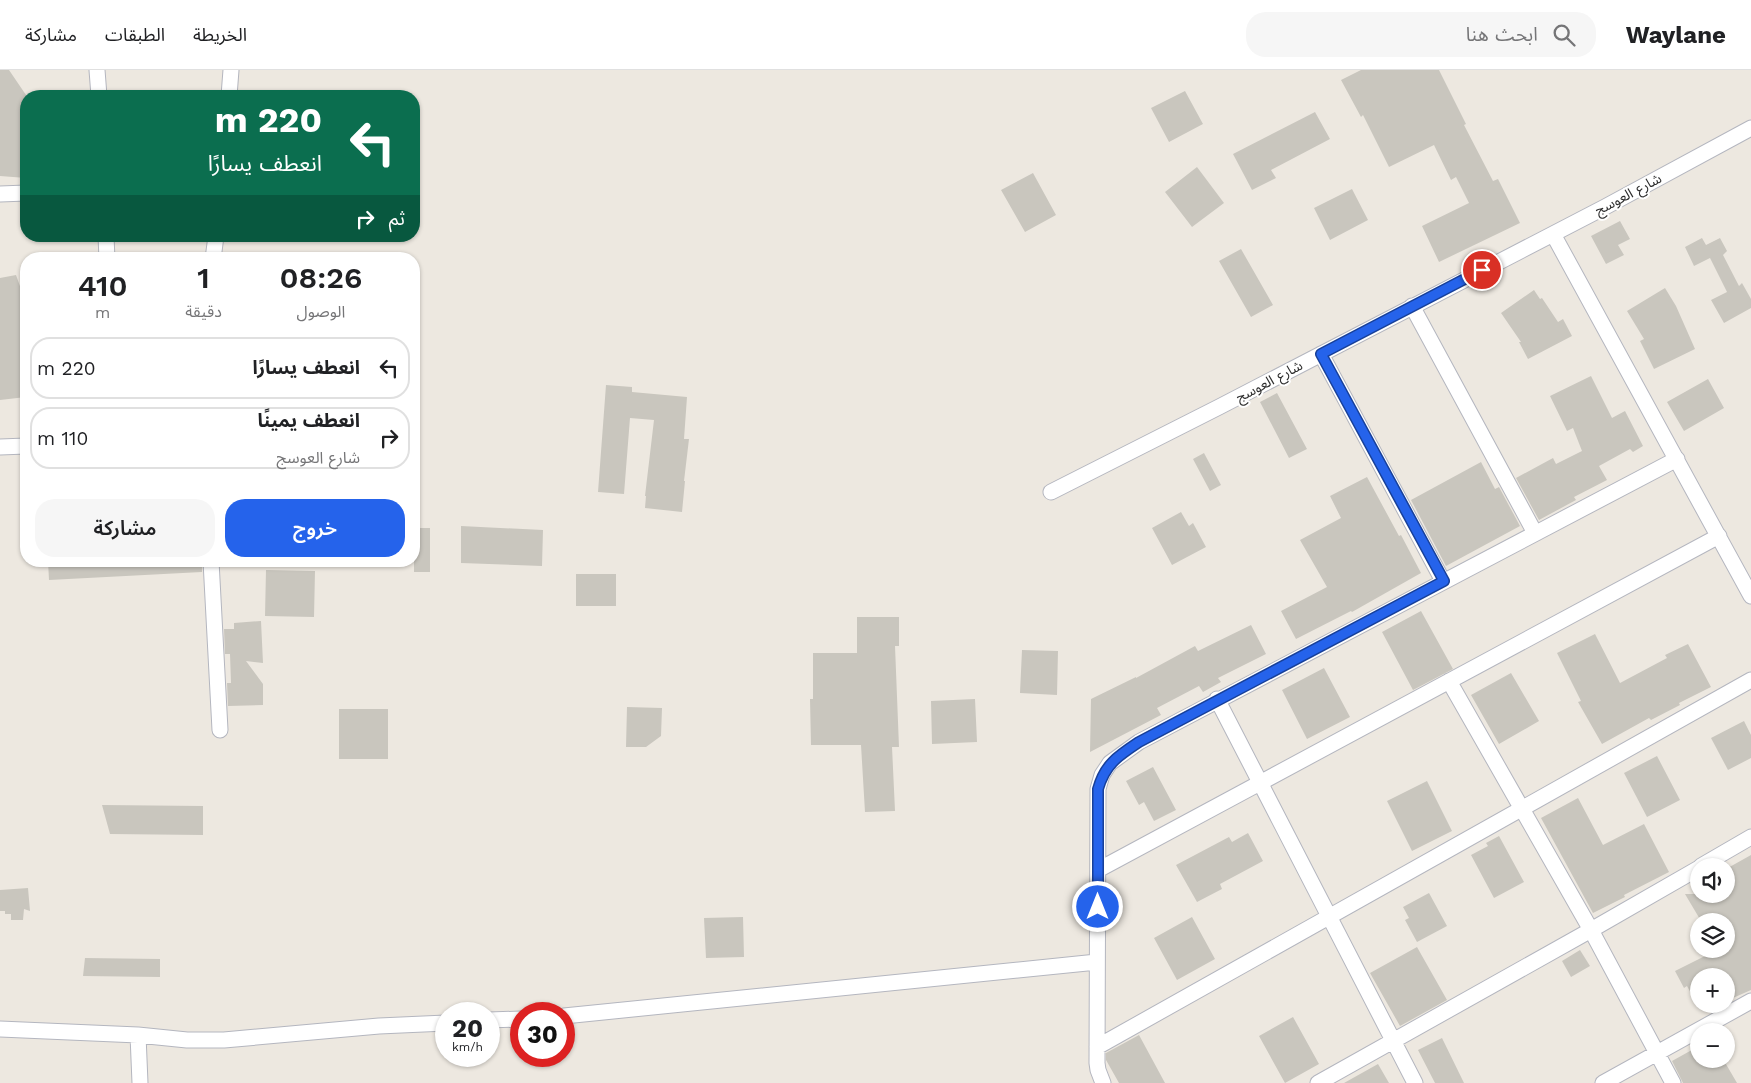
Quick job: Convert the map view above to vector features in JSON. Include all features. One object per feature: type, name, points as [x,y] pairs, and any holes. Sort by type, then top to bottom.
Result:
[{"type":"street","points":[[97,70],[99,90]]},
{"type":"street","points":[[229,90],[231,70]]},
{"type":"street","name":"شارع العوسج","points":[[1051,492],[1553,234],[1751,128]]},
{"type":"street","points":[[0,194],[20,192]]},
{"type":"street","points":[[1553,234],[1751,596]]},
{"type":"street","points":[[1412,306],[1535,533]]},
{"type":"street","points":[[1321,354],[1444,581]]},
{"type":"street","points":[[0,447],[20,446]]},
{"type":"street","points":[[1103,1083],[1098,1070],[1097,1047],[1098,789],[1102,775],[1110,763],[1123,752],[1217,699],[1676,459]]},
{"type":"street","points":[[1098,870],[1719,536]]},
{"type":"street","points":[[211,567],[220,730]]},
{"type":"street","points":[[1097,1047],[1751,680]]},
{"type":"street","points":[[1449,681],[1590,930],[1673,1083]]},
{"type":"street","points":[[1217,699],[1416,1083]]},
{"type":"street","points":[[1715,858],[1751,837]]},
{"type":"street","points":[[1318,1083],[1690,873]]},
{"type":"street","points":[[575,1015],[1097,962]]},
{"type":"street","points":[[1603,1083],[1751,1001]]},
{"type":"street","points":[[0,1029],[138,1035],[187,1040],[224,1040],[435,1023]]},
{"type":"street","points":[[138,1035],[140,1083]]},
{"type":"building","points":[[0,70],[9,70],[23,90],[20,90],[20,178],[0,176]]},
{"type":"building","points":[[1361,70],[1439,70],[1466,124],[1464,125],[1493,181],[1498,179],[1520,223],[1439,262],[1422,226],[1469,203],[1456,177],[1451,180],[1434,145],[1389,167],[1363,115],[1361,117],[1341,80]]},
{"type":"building","points":[[1185,91],[1203,124],[1169,142],[1151,108]]},
{"type":"building","points":[[1315,112],[1330,139],[1271,170],[1276,178],[1252,190],[1233,154]]},
{"type":"building","points":[[1197,167],[1224,203],[1192,227],[1165,192]]},
{"type":"building","points":[[1033,173],[1056,215],[1025,232],[1001,190]]},
{"type":"building","points":[[1352,189],[1368,220],[1330,240],[1314,208]]},
{"type":"building","points":[[1620,221],[1630,239],[1618,245],[1624,255],[1606,264],[1591,236]]},
{"type":"building","points":[[1702,238],[1706,245],[1720,238],[1727,251],[1723,255],[1739,286],[1742,283],[1751,299],[1751,308],[1724,323],[1711,300],[1727,292],[1710,258],[1694,266],[1685,247]]},
{"type":"building","points":[[1241,249],[1273,305],[1251,317],[1219,261]]},
{"type":"building","points":[[16,275],[20,286],[20,398],[0,400],[0,278]]},
{"type":"building","points":[[1665,288],[1676,306],[1695,349],[1654,369],[1640,341],[1644,339],[1627,311]]},
{"type":"building","points":[[1534,290],[1540,299],[1542,298],[1558,322],[1563,319],[1572,336],[1528,359],[1519,342],[1521,342],[1501,313]]},
{"type":"building","points":[[1591,376],[1612,418],[1625,411],[1643,446],[1633,452],[1630,449],[1599,466],[1607,480],[1574,497],[1576,500],[1539,520],[1516,478],[1553,458],[1556,464],[1582,451],[1573,428],[1567,431],[1550,396]]},
{"type":"building","points":[[1708,379],[1724,408],[1684,431],[1667,402]]},
{"type":"building","points":[[606,385],[632,387],[632,392],[687,397],[684,439],[689,439],[682,512],[645,508],[654,420],[630,418],[624,494],[598,492]]},
{"type":"building","points":[[1277,393],[1307,449],[1289,458],[1260,402]]},
{"type":"building","points":[[1204,453],[1221,485],[1210,491],[1193,459]]},
{"type":"building","points":[[1481,462],[1495,489],[1499,487],[1520,526],[1446,566],[1411,500]]},
{"type":"building","points":[[1367,477],[1421,573],[1352,612],[1296,639],[1281,611],[1327,587],[1300,540],[1341,518],[1330,496]]},
{"type":"building","points":[[1181,512],[1189,526],[1193,523],[1206,547],[1172,565],[1152,528]]},
{"type":"building","points":[[461,526],[543,530],[542,566],[461,563]]},
{"type":"building","points":[[420,528],[430,528],[430,572],[414,572],[414,567],[420,567]]},
{"type":"building","points":[[48,567],[202,567],[202,572],[49,580]]},
{"type":"building","points":[[266,570],[315,571],[314,617],[265,616]]},
{"type":"building","points":[[576,574],[616,574],[616,606],[576,606]]},
{"type":"building","points":[[1421,611],[1453,669],[1413,690],[1382,632]]},
{"type":"building","points":[[857,617],[899,617],[899,646],[895,646],[899,747],[892,747],[895,811],[865,812],[861,745],[811,745],[810,699],[813,699],[813,653],[857,653]]},
{"type":"building","points":[[261,621],[263,663],[246,661],[263,684],[263,705],[228,706],[227,683],[231,683],[230,654],[225,654],[224,629],[234,629],[234,623]]},
{"type":"building","points":[[1251,625],[1266,654],[1218,678],[1221,682],[1203,692],[1199,686],[1157,708],[1161,715],[1090,752],[1091,699],[1136,678],[1195,646],[1198,651]]},
{"type":"building","points":[[1595,634],[1620,683],[1667,658],[1665,655],[1688,644],[1711,687],[1679,703],[1680,705],[1651,720],[1649,718],[1602,744],[1578,702],[1581,701],[1557,653]]},
{"type":"building","points":[[1022,650],[1058,651],[1057,695],[1020,693]]},
{"type":"building","points":[[1324,668],[1350,717],[1307,739],[1282,690]]},
{"type":"building","points":[[1511,673],[1539,721],[1499,744],[1471,695]]},
{"type":"building","points":[[975,699],[977,742],[932,744],[931,701]]},
{"type":"building","points":[[627,707],[662,708],[661,736],[646,747],[626,747]]},
{"type":"building","points":[[339,709],[388,709],[388,759],[339,759]]},
{"type":"building","points":[[1744,721],[1751,735],[1751,758],[1728,770],[1711,738]]},
{"type":"building","points":[[1657,756],[1680,800],[1647,817],[1624,773]]},
{"type":"building","points":[[1153,767],[1176,810],[1154,821],[1144,802],[1139,805],[1126,781]]},
{"type":"building","points":[[1427,781],[1452,831],[1412,851],[1387,801]]},
{"type":"building","points":[[1578,798],[1603,845],[1644,824],[1669,872],[1593,913],[1541,818]]},
{"type":"building","points":[[102,805],[203,806],[203,835],[110,834]]},
{"type":"building","points":[[1248,833],[1263,861],[1220,884],[1222,889],[1197,902],[1176,865],[1229,837],[1232,842]]},
{"type":"building","points":[[1499,836],[1524,882],[1494,898],[1471,855],[1488,846],[1486,843]]},
{"type":"building","points":[[1751,855],[1751,990],[1735,997],[1735,968],[1690,968],[1690,992],[1687,986],[1684,988],[1675,971],[1701,958],[1735,958],[1735,913],[1696,913],[1690,903],[1735,903],[1735,864]]},
{"type":"building","points":[[28,888],[30,911],[24,909],[23,920],[11,920],[11,914],[5,914],[5,911],[0,911],[0,890]]},
{"type":"building","points":[[1429,893],[1447,926],[1417,942],[1405,920],[1409,918],[1403,907]]},
{"type":"building","points":[[1685,894],[1690,894],[1690,902]]},
{"type":"building","points":[[743,917],[744,957],[706,958],[704,918]]},
{"type":"building","points":[[1192,917],[1215,959],[1177,980],[1154,938]]},
{"type":"building","points":[[1417,947],[1447,1000],[1400,1026],[1370,973]]},
{"type":"building","points":[[1580,950],[1590,966],[1571,977],[1562,961]]},
{"type":"building","points":[[85,958],[160,959],[160,977],[83,976]]},
{"type":"building","points":[[1293,1017],[1319,1064],[1285,1083],[1259,1036]]},
{"type":"building","points":[[1139,1035],[1165,1083],[1119,1083],[1106,1060],[1106,1053]]},
{"type":"building","points":[[1442,1038],[1464,1083],[1435,1083],[1418,1050]]},
{"type":"building","points":[[1690,1051],[1690,1068],[1728,1068],[1737,1083],[1683,1083],[1672,1061]]},
{"type":"building","points":[[1378,1064],[1389,1083],[1344,1083]]},
{"type":"route","points":[[1098,907],[1098,789],[1102,775],[1110,763],[1139,742],[1217,699],[1444,581],[1321,354],[1482,270]]}]
